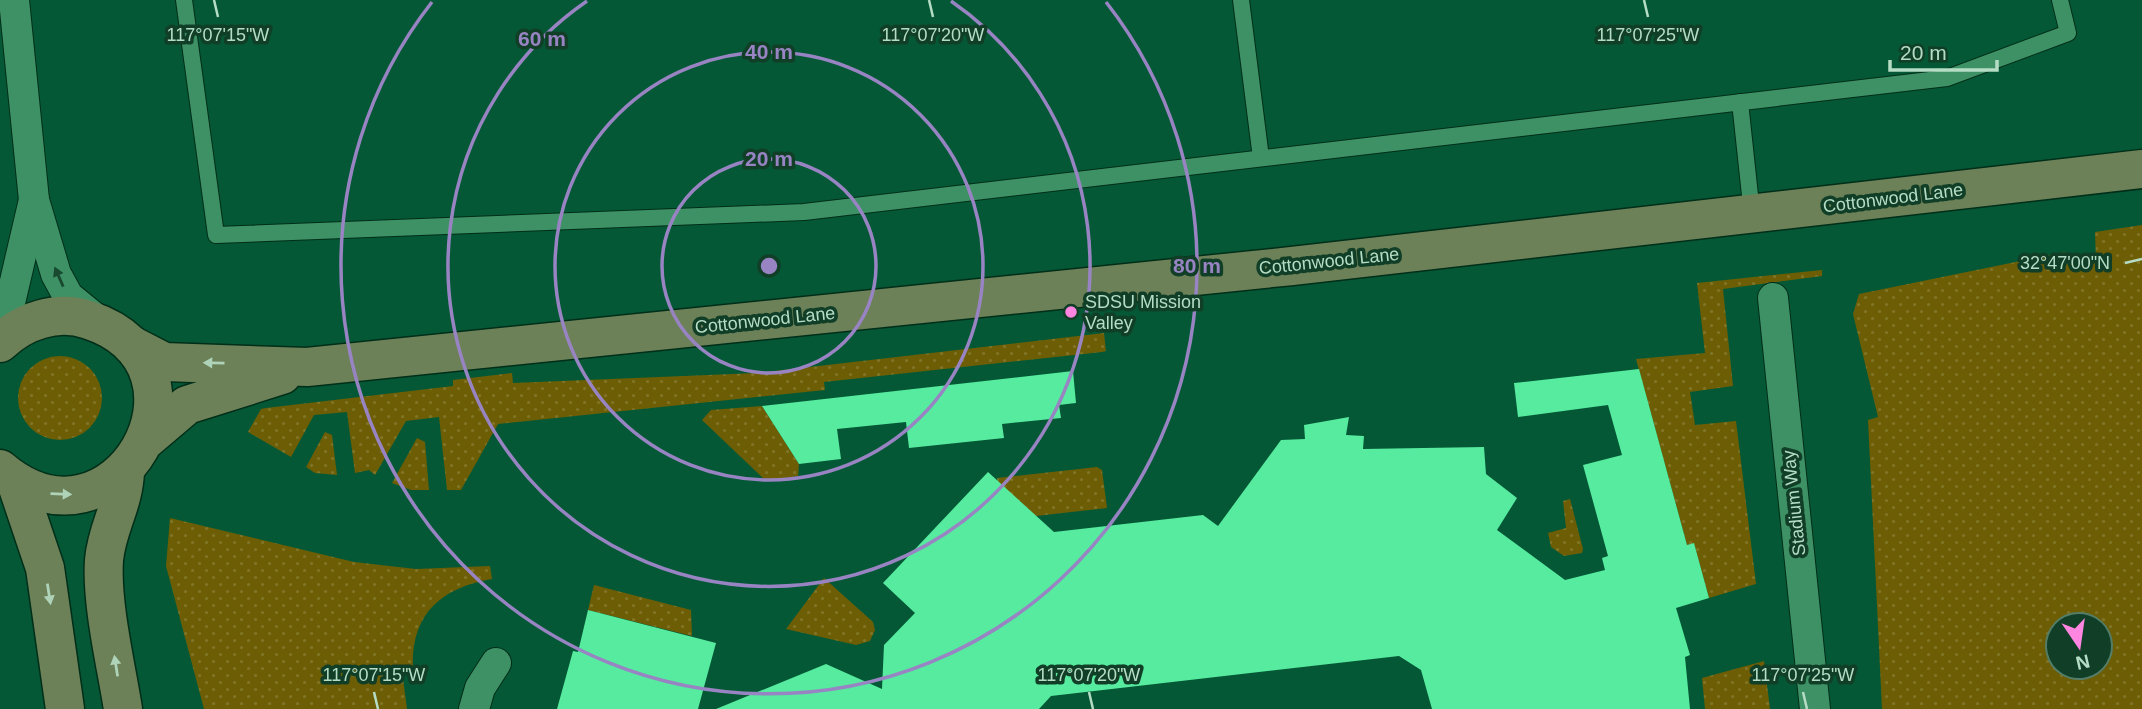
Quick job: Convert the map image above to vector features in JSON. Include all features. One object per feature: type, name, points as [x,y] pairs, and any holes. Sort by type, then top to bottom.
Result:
[{"type":"street","points":[[8,475],[34,490],[72,495],[91,491],[125,471],[147,439],[153,420],[150,380],[118,336],[68,296],[56,274],[34,200],[14,0]]},
{"type":"street","name":"Cottonwood Lane","points":[[1,342],[29,323],[51,317],[84,318],[164,362],[307,367],[1292,266],[2142,169]]},
{"type":"street","points":[[1,342],[34,200]]},
{"type":"street","name":"Stadium Way","points":[[1773,298],[1815,709]]},
{"type":"street","name":"Cottonwood Lane","points":[[147,439],[187,405],[307,367]]},
{"type":"street","points":[[123,709],[109,623],[104,561],[108,538],[124,496],[125,471]]},
{"type":"street","points":[[8,475],[45,568],[65,709]]},
{"type":"street","points":[[474,709],[480,688],[496,663]]},
{"type":"lane","points":[[184,0],[216,235],[804,212],[1947,78],[2068,33],[2060,0]]},
{"type":"lane","points":[[1241,0],[1261,158]]},
{"type":"lane","points":[[1740,102],[1752,214]]},
{"type":"shaded area","name":"SDSU Mission Valley","points":[[0,0],[2142,0],[2142,709],[0,709]]},
{"type":"shaded area","points":[[2142,225],[2142,709],[1882,709],[1868,420],[1878,417],[1853,314],[1859,294],[2065,252],[2068,266],[2096,261],[2095,232]]},
{"type":"shaded area","points":[[1822,270],[1822,276],[1723,289],[1733,386],[1690,392],[1695,425],[1736,421],[1756,584],[1709,598],[1694,544],[1687,545],[1636,359],[1705,353],[1697,283]]},
{"type":"shaded area","points":[[1104,333],[1106,351],[1102,352],[824,382],[825,390],[498,424],[461,490],[447,490],[439,417],[406,421],[375,475],[369,470],[355,473],[347,412],[314,415],[291,457],[248,432],[261,409],[453,386],[453,380],[512,373],[513,383],[757,373]]},
{"type":"shaded area","points":[[60,356],[76,359],[90,368],[99,382],[102,398],[99,414],[90,428],[76,437],[60,440],[44,437],[30,428],[21,414],[18,398],[21,382],[30,368],[44,359]]},
{"type":"shaded area","points":[[762,406],[799,464],[798,476],[766,481],[702,420],[711,410]]},
{"type":"shaded area","points":[[325,432],[332,435],[337,475],[315,473],[306,467]]},
{"type":"shaded area","points":[[417,438],[425,442],[429,490],[411,490],[392,483]]},
{"type":"shaded area","points":[[1097,467],[1102,470],[1107,508],[1036,516],[999,492],[997,478]]},
{"type":"shaded area","points":[[1570,499],[1583,549],[1582,553],[1564,556],[1551,547],[1548,533],[1566,528],[1563,501]]},
{"type":"shaded area","points":[[170,518],[354,562],[416,569],[490,566],[492,579],[457,589],[443,597],[423,619],[413,651],[413,670],[402,671],[407,709],[204,709],[166,566]]},
{"type":"shaded area","points":[[824,578],[873,622],[875,630],[870,641],[856,645],[786,629]]},
{"type":"shaded area","points":[[594,585],[691,610],[692,636],[588,610]]},
{"type":"shaded area","points":[[1764,661],[1770,709],[1705,709],[1702,678]]},
{"type":"building","points":[[1639,369],[1687,545],[1694,543],[1709,598],[1676,608],[1690,655],[1685,657],[1690,709],[1432,709],[1421,670],[1399,656],[1051,696],[1039,709],[716,709],[826,664],[882,689],[884,645],[915,613],[883,583],[988,472],[1054,532],[1203,515],[1218,526],[1281,440],[1305,439],[1304,425],[1349,417],[1346,435],[1364,436],[1363,449],[1484,447],[1486,474],[1517,498],[1497,530],[1565,580],[1605,570],[1602,558],[1608,556],[1583,465],[1622,455],[1608,405],[1518,417],[1514,383]]},
{"type":"building","points":[[1073,371],[1076,403],[1059,405],[1061,418],[1002,424],[1004,438],[909,448],[906,422],[837,429],[841,459],[799,464],[762,406]]},
{"type":"building","points":[[588,610],[716,643],[698,709],[557,709],[573,651],[578,652]]},
{"type":"place","name":"SDSU Mission Valley","points":[[1071,312]]}]
